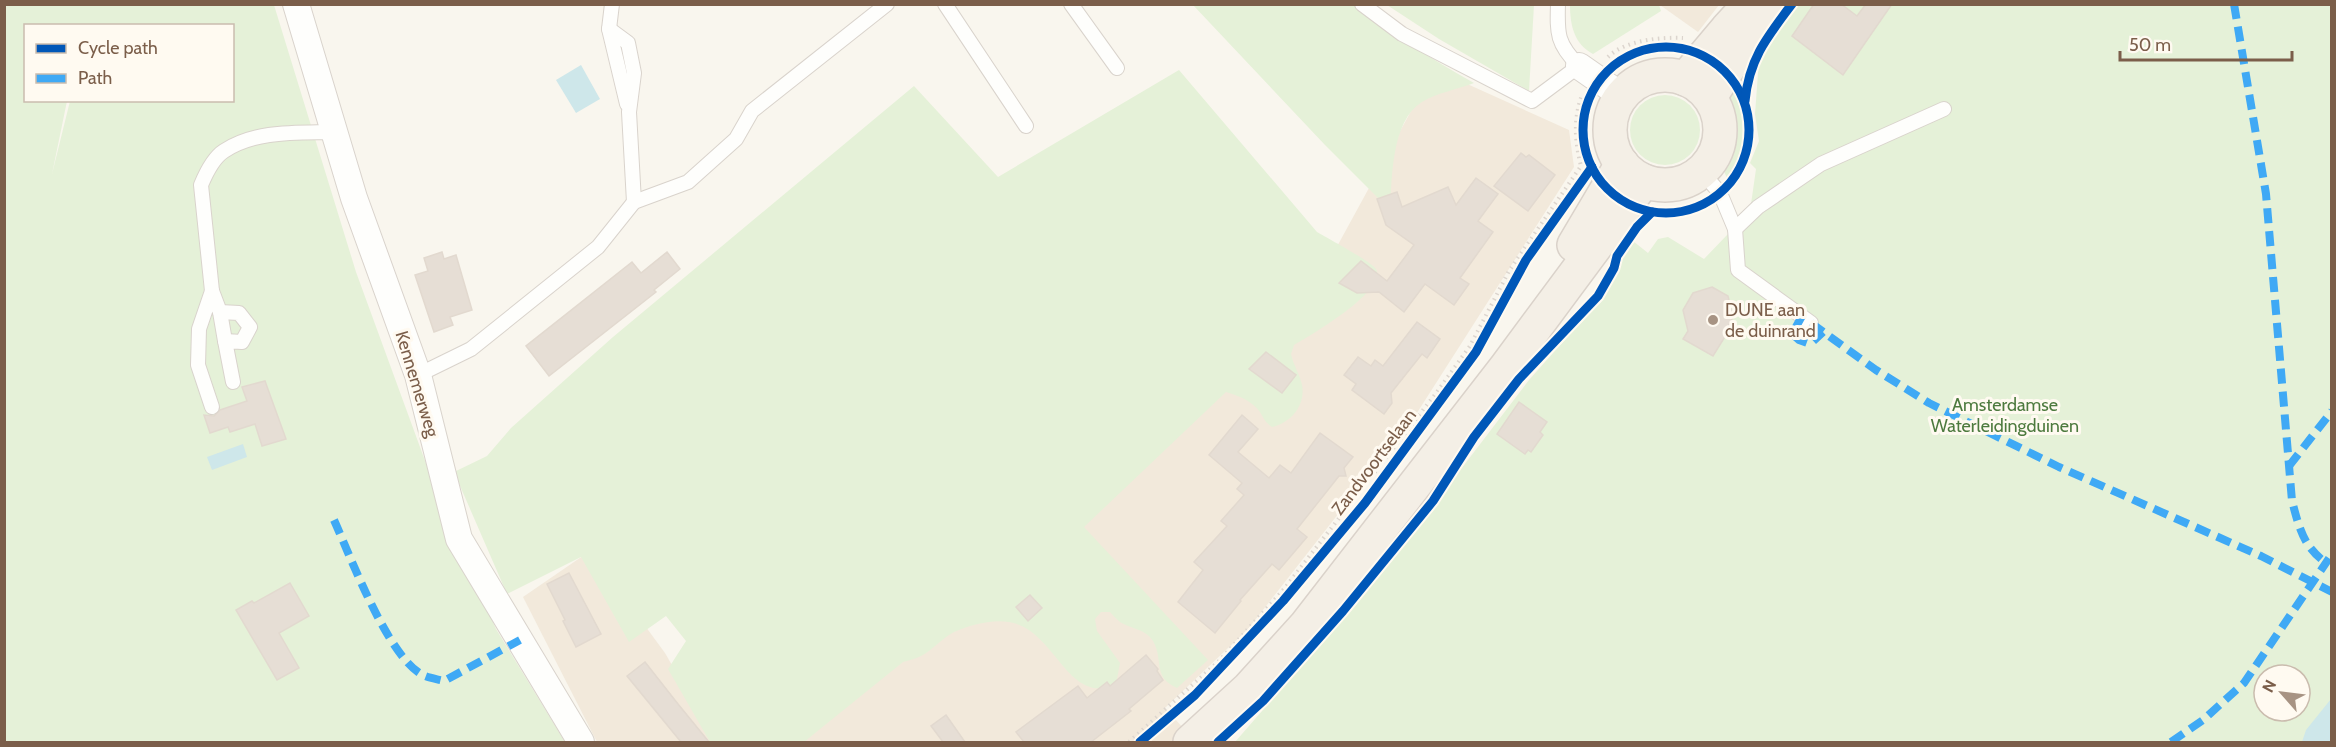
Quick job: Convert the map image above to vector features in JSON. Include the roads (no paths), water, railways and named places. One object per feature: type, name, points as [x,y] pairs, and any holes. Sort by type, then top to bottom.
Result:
[{"type":"main road","points":[[1697,88],[1727,28],[1750,4]]},
{"type":"main road","points":[[1697,88],[1769,4]]},
{"type":"main road","points":[[1190,742],[1248,689],[1306,625],[1506,367],[1619,171],[1610,139],[1613,112],[1598,80],[1637,83],[1656,76],[1670,75],[1697,88],[1719,120],[1719,136],[1713,156],[1701,171],[1686,181],[1663,185],[1619,171]]},
{"type":"street","name":"Kennemerweg","points":[[296,4],[354,198],[418,375],[459,539],[581,742]]},
{"type":"lane","points":[[612,4],[609,29],[628,42],[634,73],[629,112],[634,202]]},
{"type":"lane","points":[[418,375],[471,349],[589,255],[634,202],[688,182],[736,139],[752,111],[887,4]]},
{"type":"lane","points":[[945,4],[1026,126]]},
{"type":"lane","points":[[1071,4],[1117,68]]},
{"type":"lane","points":[[1362,4],[1402,34],[1532,101],[1598,80]]},
{"type":"lane","points":[[1558,4],[1559,39],[1566,54],[1598,80]]},
{"type":"lane","points":[[1735,229],[1758,207],[1821,164],[1944,109]]},
{"type":"lane","points":[[233,382],[220,312],[213,291],[201,185],[207,170],[223,151],[261,135],[334,132]]},
{"type":"lane","points":[[1701,171],[1720,193],[1735,229],[1738,270],[1811,323]]},
{"type":"lane","points":[[212,407],[198,365],[199,329],[213,291]]},
{"type":"lane","points":[[220,312],[239,313],[250,327],[242,342],[225,341]]},
{"type":"water","points":[[581,65],[600,99],[576,113],[556,80]]},
{"type":"water","points":[[243,444],[247,457],[212,470],[207,457]]},
{"type":"water","points":[[2331,699],[2331,742],[2302,742],[2306,730]]},
{"type":"place","name":"DUNE aan de duinrand","points":[[1713,320]]},
{"type":"park label","name":"Amsterdamse Waterleidingduinen","points":[[2005,415]]}]
